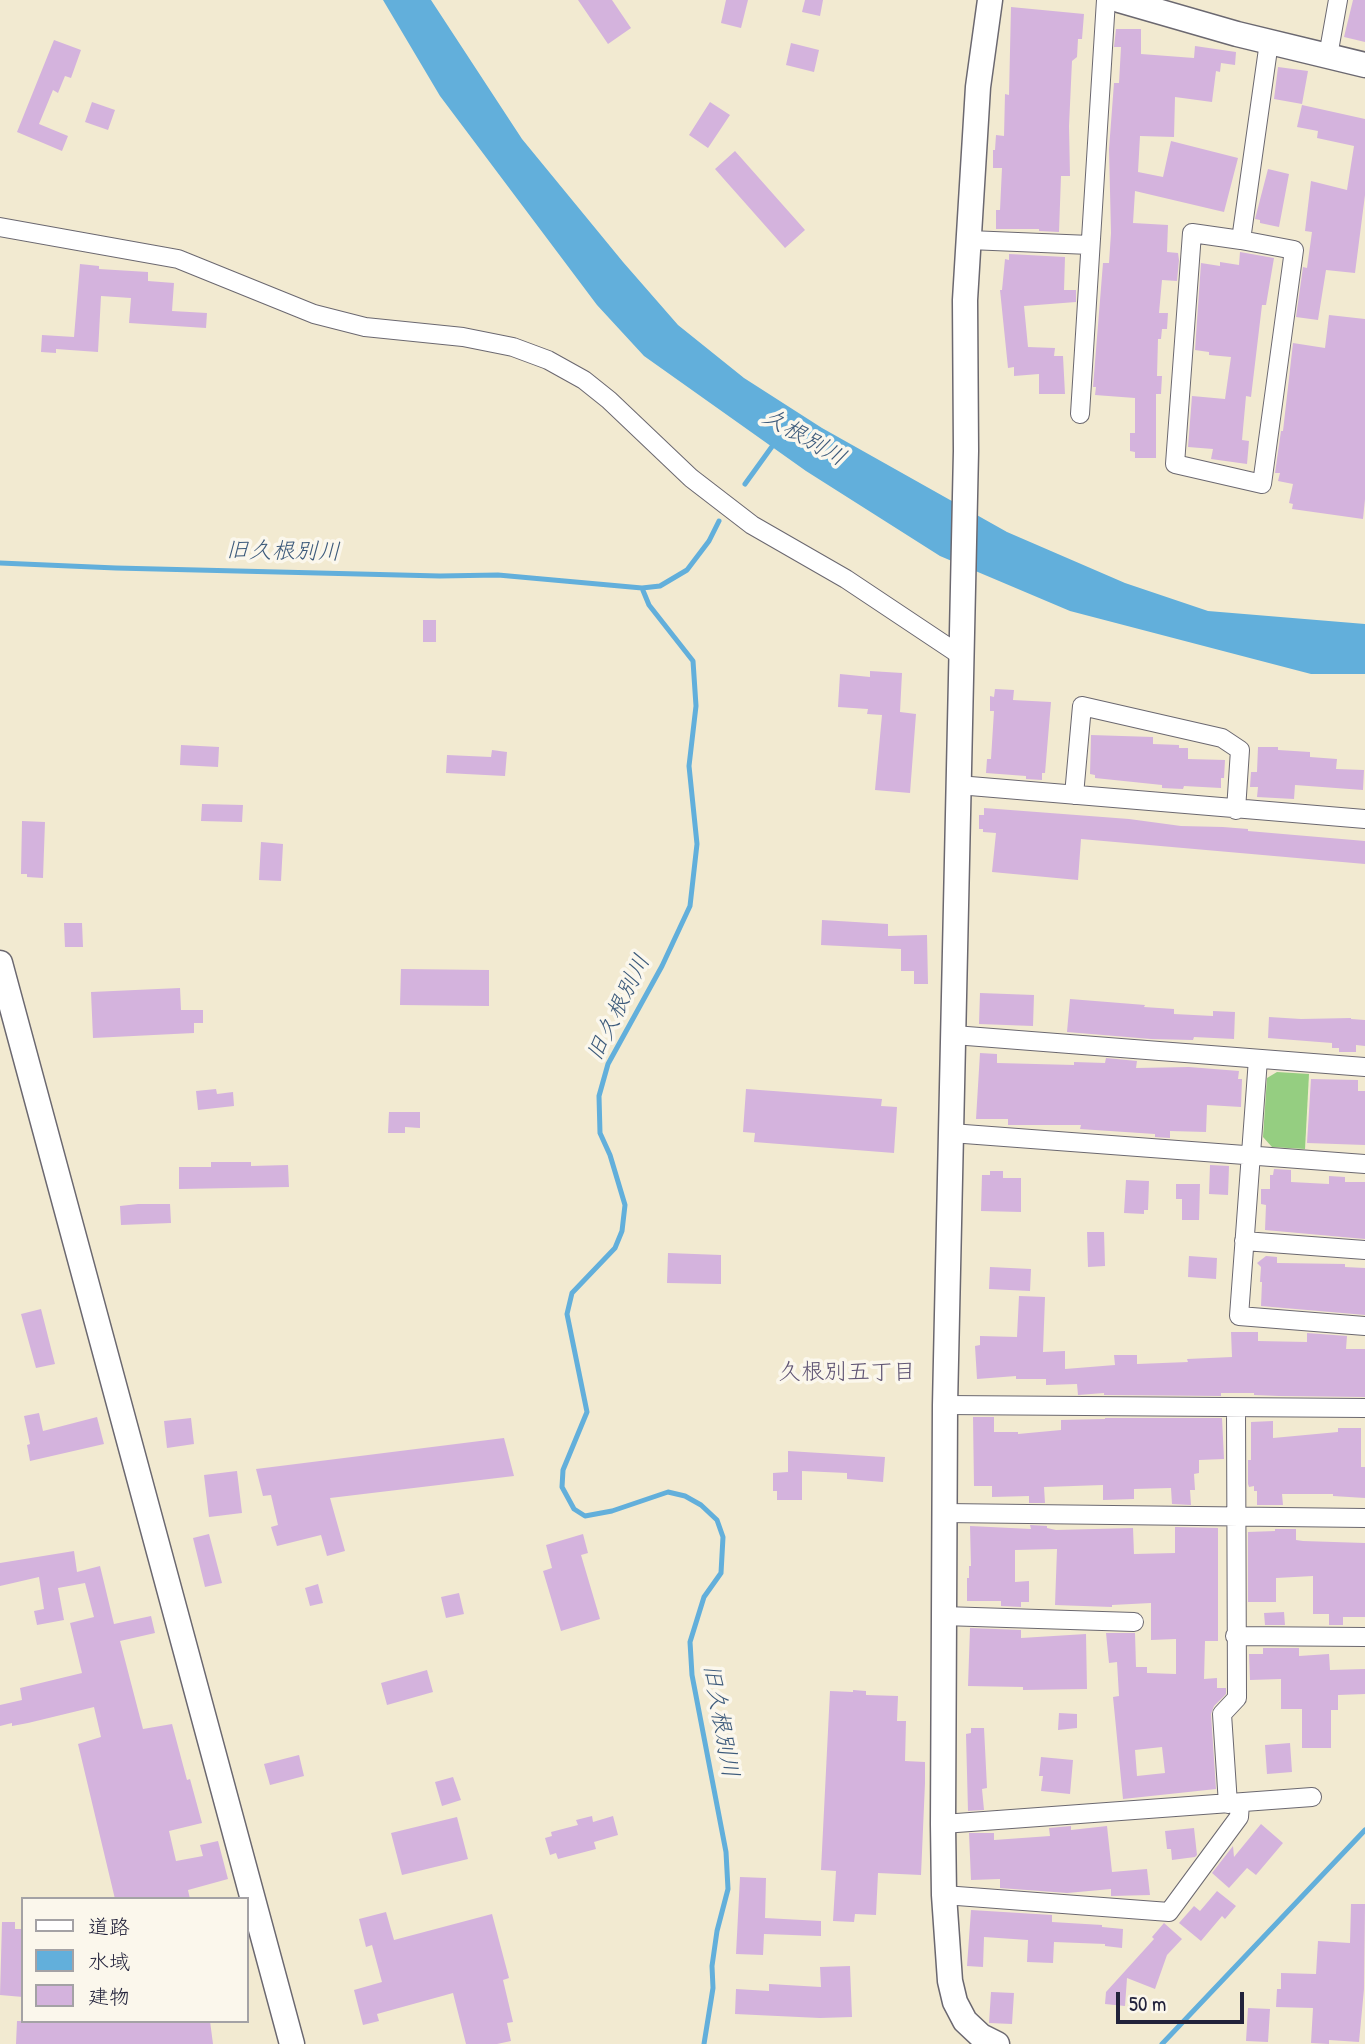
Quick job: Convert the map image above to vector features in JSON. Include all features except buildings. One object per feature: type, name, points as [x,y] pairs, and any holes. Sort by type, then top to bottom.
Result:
[{"type":"street","points":[[990,0],[978,87],[965,300],[966,451],[945,1405],[943,1824],[944,1895],[950,1981],[955,2002],[965,2021],[981,2036],[997,2044]]},
{"type":"street","points":[[1080,414],[1105,0]]},
{"type":"street","points":[[1119,0],[1269,42],[1365,65]]},
{"type":"street","points":[[1328,56],[1338,0]]},
{"type":"street","points":[[1241,240],[1269,42]]},
{"type":"street","points":[[0,227],[177,260],[314,314],[365,327],[463,337],[513,347],[548,360],[583,380],[609,400],[691,478],[752,525],[846,579],[960,655]]},
{"type":"street","points":[[1192,233],[1241,240],[1294,250],[1262,484],[1175,464],[1192,233]]},
{"type":"street","points":[[969,240],[1090,245]]},
{"type":"street","points":[[1074,794],[1082,706],[1223,738],[1240,750],[1236,810]]},
{"type":"street","points":[[958,785],[1365,819]]},
{"type":"street","points":[[0,963],[292,2044]]},
{"type":"street","points":[[954,1035],[1365,1067]]},
{"type":"street","points":[[1258,1059],[1239,1316],[1365,1326]]},
{"type":"street","points":[[951,1133],[1365,1164]]},
{"type":"street","points":[[1244,1241],[1365,1250]]},
{"type":"street","points":[[945,1405],[1365,1408]]},
{"type":"street","points":[[944,1895],[1169,1912],[1239,1816],[1234,1804],[1222,1714],[1237,1698],[1236,1408]]},
{"type":"street","points":[[944,1513],[1365,1518]]},
{"type":"street","points":[[943,1616],[1134,1622]]},
{"type":"street","points":[[1235,1636],[1365,1637]]},
{"type":"street","points":[[943,1824],[1312,1797]]},
{"type":"green space","points":[[1277,1072],[1309,1074],[1305,1149],[1272,1147],[1263,1137],[1267,1078]]},
{"type":"water","name":"久根別川","points":[[383,0],[431,0],[522,139],[623,262],[678,325],[744,378],[822,428],[1007,532],[1125,583],[1208,611],[1365,624],[1365,674],[1311,674],[1070,611],[940,556],[806,471],[644,356],[597,305],[440,96]]},
{"type":"waterway","name":"久根別川","points":[[745,484],[776,441]]},
{"type":"waterway","points":[[642,588],[660,586],[687,570],[709,541],[719,521]]},
{"type":"waterway","name":"旧久根別川","points":[[0,563],[440,576],[498,575],[642,588],[649,605],[693,661],[696,706],[689,766],[697,844],[690,906],[662,966],[608,1064],[599,1096],[600,1133],[610,1155],[625,1205],[622,1231],[615,1248],[572,1293],[567,1314],[587,1412],[563,1470],[562,1487],[574,1509],[585,1516],[612,1511],[668,1492],[685,1496],[701,1505],[717,1520],[723,1537],[721,1573],[704,1597],[690,1642],[692,1675],[726,1852],[728,1889],[717,1931],[712,1966],[713,1988],[704,2044]]},
{"type":"waterway","points":[[1162,2044],[1365,1830]]},
{"type":"district","name":"久根別五丁目","points":[[847,1373]]}]
